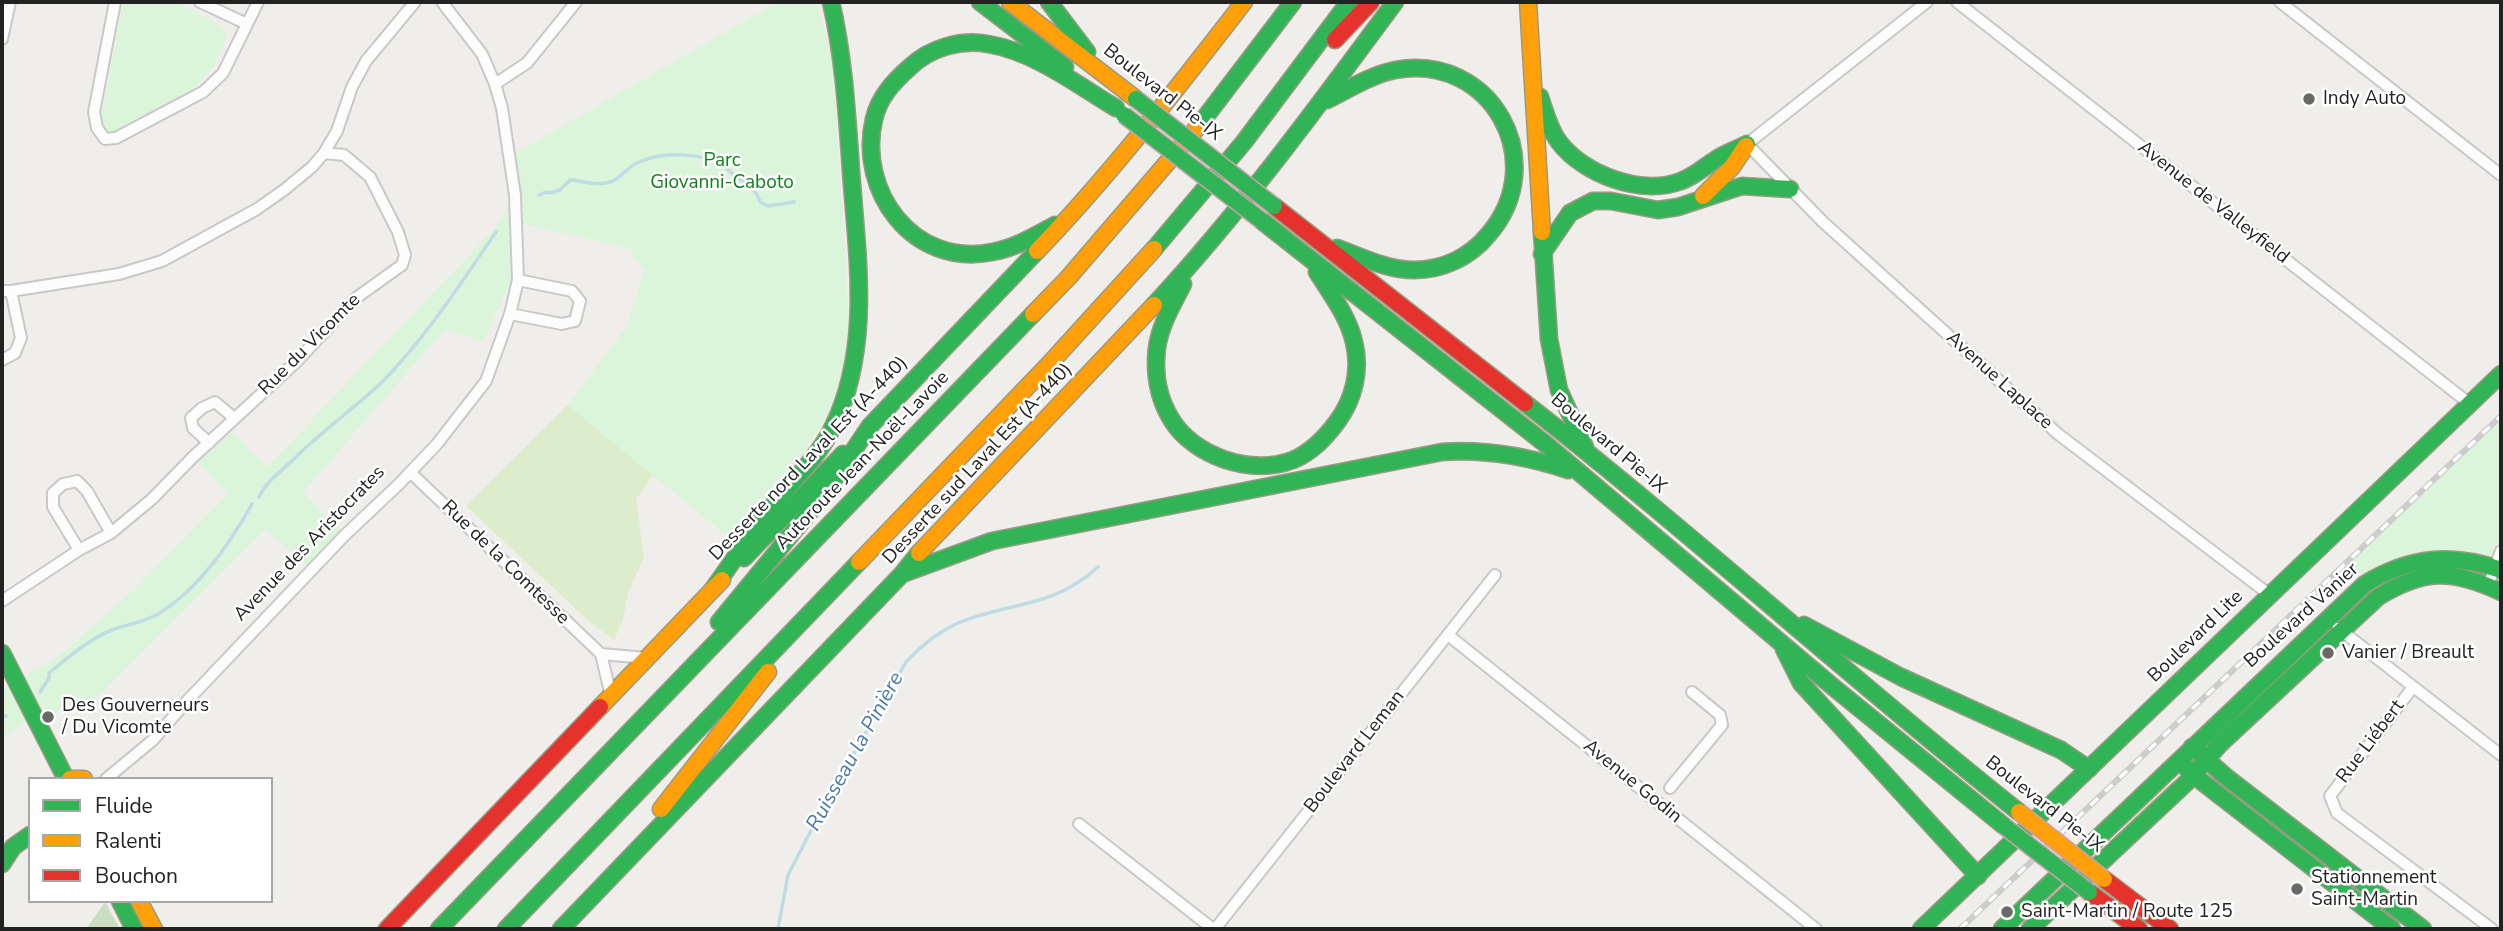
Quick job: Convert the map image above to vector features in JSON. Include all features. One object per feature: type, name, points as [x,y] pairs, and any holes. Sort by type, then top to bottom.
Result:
[{"type":"main road","points":[[713,589],[774,503],[822,445],[843,404],[855,365],[859,323],[849,144],[842,56],[831,2]]},
{"type":"main road","name":"Boulevard Pie-IX","points":[[979,2],[1548,446],[2004,826],[2139,929]]},
{"type":"main road","name":"Boulevard Pie-IX","points":[[1010,2],[1588,452],[1937,747],[2170,929]]},
{"type":"main road","points":[[1049,2],[1100,71]]},
{"type":"main road","points":[[1212,44],[1227,2]]},
{"type":"main road","name":"Desserte nord Laval Est (A-440)","points":[[387,929],[1067,220],[1133,143],[1244,2]]},
{"type":"main road","name":"Autoroute Jean-Noël-Lavoie","points":[[439,929],[810,547],[1105,237],[1223,97],[1293,2]]},
{"type":"main road","points":[[506,929],[1107,302],[1174,228],[1269,111],[1349,2]]},
{"type":"main road","points":[[1269,111],[1371,2]]},
{"type":"main road","name":"Desserte sud Laval Est (A-440)","points":[[562,929],[902,574],[921,550],[1099,366],[1194,262],[1322,103],[1395,2]]},
{"type":"main road","points":[[1528,2],[1542,254],[1553,369],[1562,396],[1588,452]]},
{"type":"main road","points":[[1067,220],[1012,246],[990,253],[955,252],[924,241],[892,214],[875,182],[870,140],[877,106],[892,81],[917,59],[947,46],[972,43],[995,45],[1021,55],[1120,111]]},
{"type":"main road","points":[[1322,103],[1387,72],[1421,69],[1450,74],[1473,86],[1497,111],[1511,139],[1516,165],[1514,189],[1502,221],[1480,245],[1452,262],[1427,269],[1401,269],[1322,243]]},
{"type":"main road","points":[[1532,78],[1553,132],[1567,151],[1588,166],[1633,184],[1654,187],[1678,183],[1747,144]]},
{"type":"main road","points":[[1703,196],[1739,161],[1747,144]]},
{"type":"main road","points":[[1542,254],[1569,214],[1588,202],[1611,201],[1659,210],[1746,186],[1790,189]]},
{"type":"main road","points":[[1194,262],[1160,336],[1155,369],[1160,395],[1175,426],[1202,451],[1228,462],[1261,466],[1291,459],[1320,443],[1338,424],[1354,391],[1357,362],[1352,333],[1308,258]]},
{"type":"main road","name":"Boulevard Lite","points":[[1921,929],[2501,374]]},
{"type":"main road","points":[[639,721],[822,497],[870,426]]},
{"type":"main road","points":[[902,574],[992,541],[1442,452],[1475,449],[1507,452],[1579,474]]},
{"type":"main road","name":"Boulevard Vanier","points":[[2002,929],[2365,584],[2383,572],[2429,558],[2448,557],[2475,561],[2498,569]]},
{"type":"main road","name":"Boulevard Vanier","points":[[2030,929],[2378,597],[2405,581],[2442,574],[2470,579],[2495,589]]},
{"type":"main road","points":[[612,876],[696,762],[728,725],[827,594]]},
{"type":"main road","points":[[1771,608],[1901,677],[2061,750],[2090,769]]},
{"type":"main road","points":[[1780,641],[1801,683],[1978,876]]},
{"type":"main road","points":[[2,653],[67,777]]},
{"type":"main road","points":[[2192,747],[2423,929]]},
{"type":"main road","points":[[2179,761],[2193,775],[2392,929]]},
{"type":"main road","points":[[2,864],[13,847],[28,836]]},
{"type":"main road","points":[[121,903],[134,929]]},
{"type":"main road","points":[[140,903],[154,929]]},
{"type":"street","points":[[2,38],[10,2]]},
{"type":"street","points":[[115,2],[94,111],[97,128],[106,139],[116,138],[202,92],[223,73],[258,2]]},
{"type":"street","points":[[200,2],[247,24]]},
{"type":"street","points":[[2,360],[15,354],[21,338],[6,291],[119,274],[162,261],[257,209],[312,167],[337,131],[352,86],[366,61],[415,2]]},
{"type":"street","name":"Avenue des Aristocrates","points":[[108,777],[153,740],[344,536],[437,444],[486,381],[510,314],[518,280],[515,195],[502,108],[495,84],[482,54],[442,2]]},
{"type":"street","points":[[495,84],[527,63],[576,2]]},
{"type":"street","points":[[1747,144],[1927,2]]},
{"type":"street","name":"Avenue de Valleyfield","points":[[1957,2],[2470,404]]},
{"type":"street","points":[[2280,2],[2501,175]]},
{"type":"street","name":"Avenue Laplace","points":[[1747,144],[1823,222],[2058,435],[2270,594]]},
{"type":"street","name":"Rue du Vicomte","points":[[2,601],[79,550],[111,533],[152,499],[234,418],[298,360],[356,298],[402,265],[405,255],[398,232],[370,177],[344,155],[324,153]]},
{"type":"street","points":[[510,314],[562,324],[575,321],[578,314],[580,301],[572,291],[518,280]]},
{"type":"street","points":[[209,443],[193,428],[191,418],[202,408],[215,402],[234,418]]},
{"type":"street","name":"Rue de la Comtesse","points":[[410,472],[601,654]]},
{"type":"street","points":[[79,550],[53,508],[53,493],[63,484],[77,481],[87,491],[111,533]]},
{"type":"street","points":[[2495,589],[2501,551]]},
{"type":"street","name":"Boulevard Leman","points":[[1214,929],[1495,575]]},
{"type":"street","points":[[2328,619],[2501,755]]},
{"type":"street","name":"Avenue Godin","points":[[1448,635],[1816,929]]},
{"type":"street","points":[[611,696],[601,654],[648,658]]},
{"type":"street","name":"Rue Liébert","points":[[2413,687],[2330,796],[2337,813],[2492,929]]},
{"type":"street","points":[[1670,788],[1721,725],[1720,715],[1692,692]]},
{"type":"street","points":[[1079,824],[1214,929]]},
{"type":"green space","points":[[123,2],[175,2],[222,26],[227,35],[214,66],[191,91],[114,136],[102,127],[102,114]]},
{"type":"green space","name":"Parc Giovanni-Caboto","points":[[778,2],[816,2],[833,61],[849,323],[843,374],[826,418],[804,453],[733,541],[568,405],[627,326],[644,271],[630,249],[517,222],[517,269],[483,341],[445,329],[303,492],[344,536],[312,571],[266,529],[91,703],[34,717],[2,737],[2,691],[54,660],[135,589],[228,494],[193,457],[226,427],[267,467],[494,229],[515,195],[509,152],[523,149]]},
{"type":"green space","points":[[568,405],[653,475],[636,499],[644,557],[628,593],[623,620],[614,640],[592,624],[466,506]]},
{"type":"green space","points":[[2501,417],[2501,551],[2497,566],[2448,557],[2368,581],[2349,563]]},
{"type":"green space","points":[[2175,780],[2126,829],[2124,826],[2141,807]]},
{"type":"green space","points":[[106,903],[120,929],[86,929]]},
{"type":"waterway","points":[[539,195],[560,190],[570,180],[608,183],[639,162],[659,156],[681,155],[703,158],[723,165],[747,184],[760,202],[768,206],[794,202]]},
{"type":"waterway","points":[[259,497],[275,476],[399,364],[443,309],[496,232]]},
{"type":"waterway","points":[[40,692],[49,678],[49,673],[87,643],[112,630],[158,614],[187,592],[212,565],[252,504]]},
{"type":"waterway","name":"Ruisseau la Pinière","points":[[778,929],[788,875],[906,662],[930,640],[958,623],[1047,597],[1081,581],[1098,567]]},
{"type":"waterway","points":[[2,718],[6,716]]},
{"type":"railway","points":[[1960,929],[2501,416]]},
{"type":"traffic: fast","points":[[713,589],[767,513],[827,438],[845,397],[853,365],[859,301],[858,268],[844,86],[831,2]]},
{"type":"traffic: fast","points":[[980,2],[1065,67]]},
{"type":"traffic: fast","points":[[1049,2],[1087,52]]},
{"type":"traffic: fast","points":[[1197,128],[1293,2]]},
{"type":"traffic: fast","points":[[1154,249],[1244,142],[1349,2]]},
{"type":"traffic: fast","points":[[1154,305],[1249,195],[1395,2]]},
{"type":"traffic: fast","points":[[1055,225],[1017,245],[992,252],[964,254],[938,248],[915,236],[897,218],[883,197],[874,172],[871,146],[874,119],[879,104],[898,78],[918,60],[946,46],[977,43],[1005,48],[1039,61],[1116,108]]},
{"type":"traffic: fast","points":[[1327,100],[1386,72],[1429,69],[1459,78],[1483,95],[1502,118],[1512,146],[1514,176],[1506,206],[1488,235],[1464,256],[1435,268],[1414,270],[1394,268],[1337,248]]},
{"type":"traffic: fast","points":[[1540,97],[1553,132],[1570,154],[1598,173],[1632,184],[1666,185],[1681,181],[1747,144]]},
{"type":"traffic: fast","points":[[1136,99],[1274,206]]},
{"type":"traffic: fast","points":[[1124,115],[1262,221]]},
{"type":"traffic: fast","points":[[1542,254],[1570,213],[1593,201],[1611,201],[1658,210],[1678,207],[1742,186],[1790,189]]},
{"type":"traffic: fast","points":[[1262,221],[1548,446],[1832,686],[2004,826]]},
{"type":"traffic: fast","points":[[1542,232],[1549,339],[1559,390],[1585,447]]},
{"type":"traffic: fast","points":[[719,622],[822,497],[870,426],[1037,251]]},
{"type":"traffic: fast","points":[[1183,284],[1164,323],[1157,348],[1158,385],[1163,402],[1171,419],[1194,444],[1225,460],[1260,466],[1293,460],[1312,449],[1343,413],[1352,394],[1357,363],[1351,332],[1317,272]]},
{"type":"traffic: fast","points":[[439,929],[1033,314]]},
{"type":"traffic: fast","points":[[1921,929],[2501,374]]},
{"type":"traffic: fast","points":[[1525,403],[2019,812]]},
{"type":"traffic: fast","points":[[902,574],[992,541],[1442,452],[1506,455],[1568,470]]},
{"type":"traffic: fast","points":[[744,558],[843,454]]},
{"type":"traffic: fast","points":[[561,929],[902,574],[919,553]]},
{"type":"traffic: fast","points":[[2002,929],[2365,584],[2398,568],[2431,560],[2465,561],[2501,570]]},
{"type":"traffic: fast","points":[[506,929],[859,562]]},
{"type":"traffic: fast","points":[[2030,929],[2187,782],[2220,744],[2378,597],[2410,581],[2438,575],[2468,579],[2501,592]]},
{"type":"traffic: fast","points":[[1804,625],[1901,677],[2061,750],[2089,769]]},
{"type":"traffic: fast","points":[[1784,649],[1801,683],[1978,876]]},
{"type":"traffic: fast","points":[[2,653],[65,777]]},
{"type":"traffic: fast","points":[[2192,747],[2225,776],[2423,929]]},
{"type":"traffic: fast","points":[[2179,761],[2392,929]]},
{"type":"traffic: fast","points":[[2004,826],[2089,892]]},
{"type":"traffic: fast","points":[[2,864],[13,847],[28,836]]},
{"type":"traffic: fast","points":[[121,903],[134,929]]},
{"type":"traffic: slow","points":[[1010,2],[1136,99]]},
{"type":"traffic: slow","points":[[1037,251],[1118,160],[1244,2]]},
{"type":"traffic: slow","points":[[1528,2],[1542,232]]},
{"type":"traffic: slow","points":[[1033,314],[1068,278],[1197,128]]},
{"type":"traffic: slow","points":[[1703,196],[1732,167],[1746,146]]},
{"type":"traffic: slow","points":[[859,562],[1052,361],[1154,249]]},
{"type":"traffic: slow","points":[[919,553],[1154,305]]},
{"type":"traffic: slow","points":[[600,707],[722,580]]},
{"type":"traffic: slow","points":[[661,809],[768,672]]},
{"type":"traffic: slow","points":[[2019,812],[2104,879]]},
{"type":"traffic: slow","points":[[140,903],[154,929]]},
{"type":"traffic: jam","points":[[1335,40],[1371,2]]},
{"type":"traffic: jam","points":[[1274,206],[1525,403]]},
{"type":"traffic: jam","points":[[387,929],[600,707]]},
{"type":"traffic: jam","points":[[2104,879],[2170,929]]},
{"type":"traffic: jam","points":[[2089,892],[2139,929]]},
{"type":"place","name":"Indy Auto","points":[[2309,99]]},
{"type":"place","name":"Vanier / Breault","points":[[2328,653]]},
{"type":"place","name":"Des Gouverneurs / Du Vicomte","points":[[48,717]]},
{"type":"place","name":"Stationnement Saint-Martin","points":[[2297,889]]},
{"type":"place","name":"Saint-Martin / Route 125","points":[[2007,912]]}]
